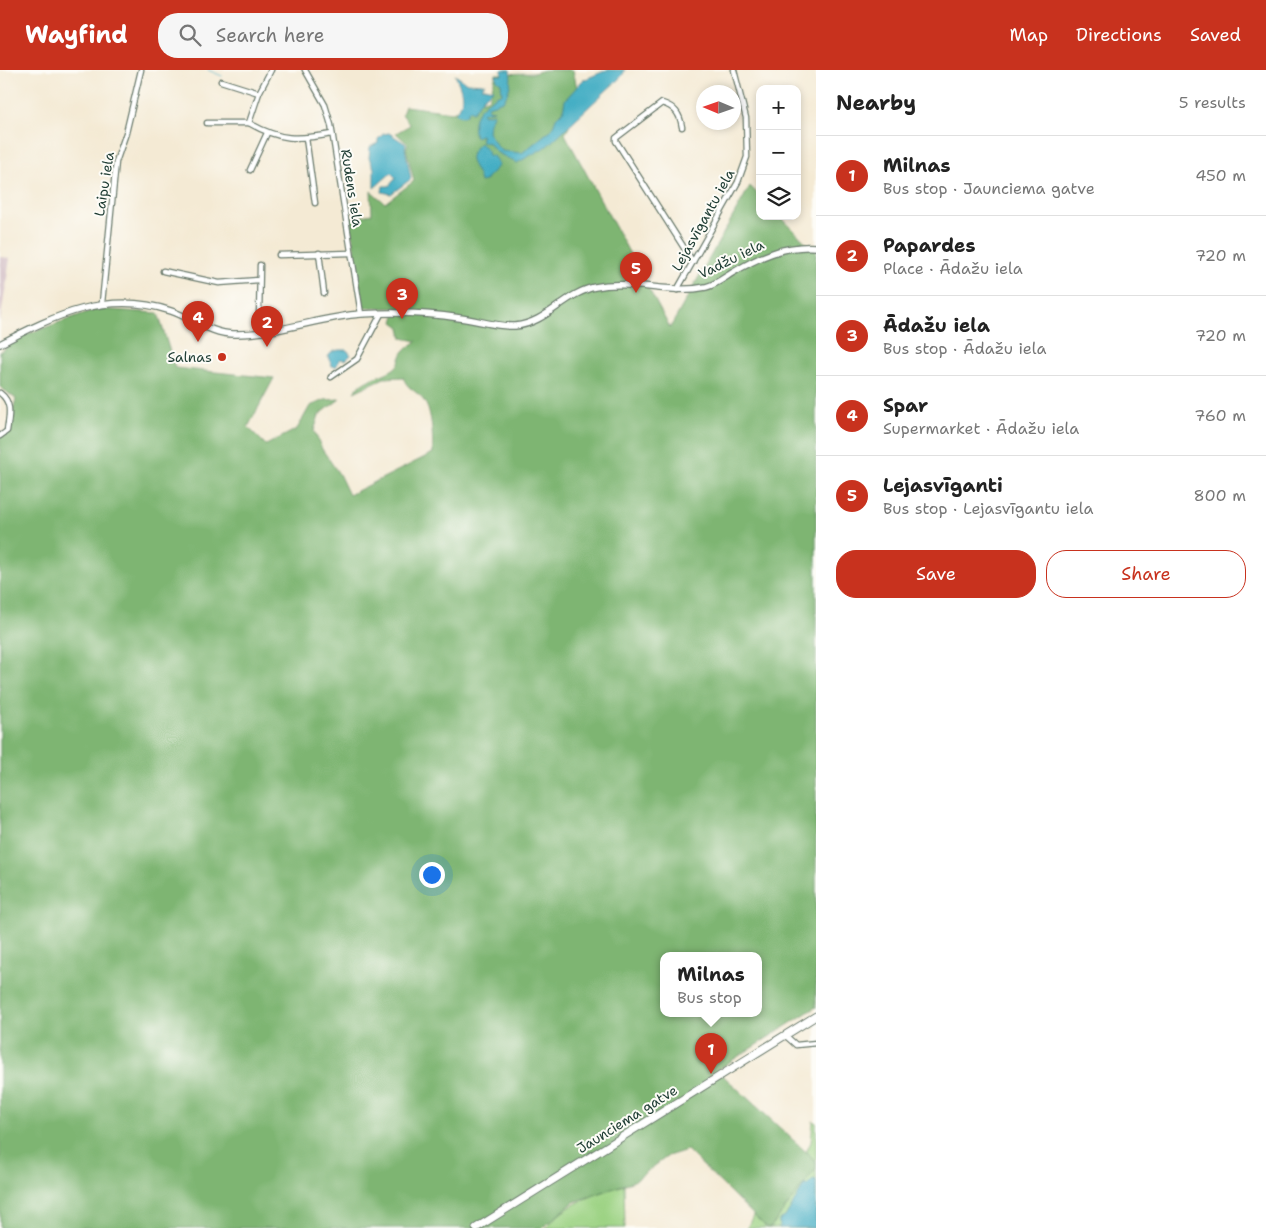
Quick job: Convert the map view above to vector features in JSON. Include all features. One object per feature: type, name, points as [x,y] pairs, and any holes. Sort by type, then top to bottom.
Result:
[{"type":"main road","name":"Jaunciema gatve","points":[[476,1228],[816,1016]]},
{"type":"street","name":"Laipu iela","points":[[102,303],[116,162],[126,133],[141,70]]},
{"type":"street","points":[[249,123],[259,93],[271,70]]},
{"type":"street","name":"Rudens iela","points":[[304,70],[325,105],[332,134],[361,314]]},
{"type":"street","name":"Lejasvīgantu iela","points":[[676,291],[738,182],[747,157],[746,118],[734,70]]},
{"type":"street","points":[[221,81],[259,93]]},
{"type":"street","points":[[682,127],[680,115],[670,106],[662,103],[616,138],[616,141],[693,262]]},
{"type":"street","points":[[207,123],[249,123],[267,134],[287,139],[332,134]]},
{"type":"street","points":[[250,170],[267,134]]},
{"type":"street","points":[[306,138],[315,203]]},
{"type":"street","name":"Vadžu iela","points":[[0,344],[29,329],[102,303],[130,302],[154,306],[178,314],[214,331],[232,334],[261,332],[317,320],[361,314],[425,314],[515,326],[549,314],[575,294],[595,287],[617,285],[688,291],[710,287],[755,259],[775,251],[790,247],[816,247]]},
{"type":"street","points":[[319,253],[324,293]]},
{"type":"street","points":[[279,255],[351,253]]},
{"type":"street","points":[[260,265],[259,318],[261,332]]},
{"type":"street","points":[[163,271],[219,283],[259,280]]},
{"type":"street","points":[[331,377],[357,359],[381,314]]},
{"type":"street","points":[[0,393],[7,400],[10,411],[7,431],[0,436]]},
{"type":"street","points":[[786,1036],[796,1045],[816,1043]]},
{"type":"shaded area","points":[[0,257],[10,258],[0,323]]},
{"type":"green space","points":[[573,70],[581,106],[565,134],[670,328],[750,186],[756,192],[756,220],[784,220],[811,248],[816,248],[816,1007],[717,1070],[816,1161],[816,1169],[770,1228],[767,1228],[687,1150],[668,1156],[634,1181],[574,1202],[542,1228],[0,1228],[0,437],[6,435],[16,399],[0,387],[0,352],[22,336],[96,309],[158,313],[175,368],[274,378],[248,427],[266,445],[297,429],[310,406],[325,400],[340,399],[319,415],[314,431],[322,449],[339,474],[349,495],[433,453],[428,408],[420,396],[408,386],[403,377],[384,378],[354,392],[367,381],[395,368],[404,351],[417,341],[402,338],[400,327],[393,322],[397,308],[363,308],[350,218],[372,214],[371,191],[385,203],[414,181],[406,148],[408,144],[396,133],[410,125],[402,114],[405,106],[452,112],[489,98],[496,74]]},
{"type":"green space","points":[[813,1121],[816,1123],[816,1228],[747,1228],[756,1209],[806,1152],[811,1142]]},
{"type":"green space","points":[[624,1185],[625,1228],[546,1228],[562,1212],[581,1201]]},
{"type":"water","points":[[502,70],[510,70],[511,82],[507,93],[503,101],[488,106],[488,109],[494,110],[482,113],[484,115],[494,113],[489,123],[488,132],[502,151],[522,153],[552,129],[556,118],[563,111],[565,100],[583,80],[607,70],[625,70],[622,76],[547,146],[517,163],[496,152],[489,143],[482,142],[481,135],[475,137],[474,134],[474,122],[478,111],[492,99],[502,94],[501,83],[497,80],[496,75],[502,75]]},
{"type":"water","points":[[455,75],[467,83],[485,84],[482,87],[494,89],[483,98],[473,112],[469,110],[466,115],[461,116],[455,113],[461,104],[462,94]]},
{"type":"water","points":[[389,133],[406,144],[405,148],[411,179],[391,194],[382,192],[383,186],[389,186],[396,178],[391,173],[374,188],[374,168],[369,158],[370,147],[378,143],[378,139],[383,134]]},
{"type":"water","points":[[480,143],[488,151],[488,155],[493,156],[499,164],[485,181],[480,182],[471,159],[474,149]]},
{"type":"water","points":[[336,350],[347,350],[351,355],[346,360],[340,359],[336,367],[332,366],[328,357],[330,354]]},
{"type":"water","points":[[813,1180],[816,1181],[816,1228],[779,1228],[779,1220],[785,1217],[805,1184],[807,1186]]},
{"type":"waterway","points":[[208,70],[222,76]]},
{"type":"place","name":"Lejasvīganti","points":[[636,293]]},
{"type":"place","name":"Ādažu iela","points":[[402,319]]},
{"type":"place","name":"Spar","points":[[198,342]]},
{"type":"place","name":"Papardes","points":[[267,347]]},
{"type":"place","name":"Salnas","points":[[222,357]]},
{"type":"place","name":"Milnas","points":[[711,1074]]}]
